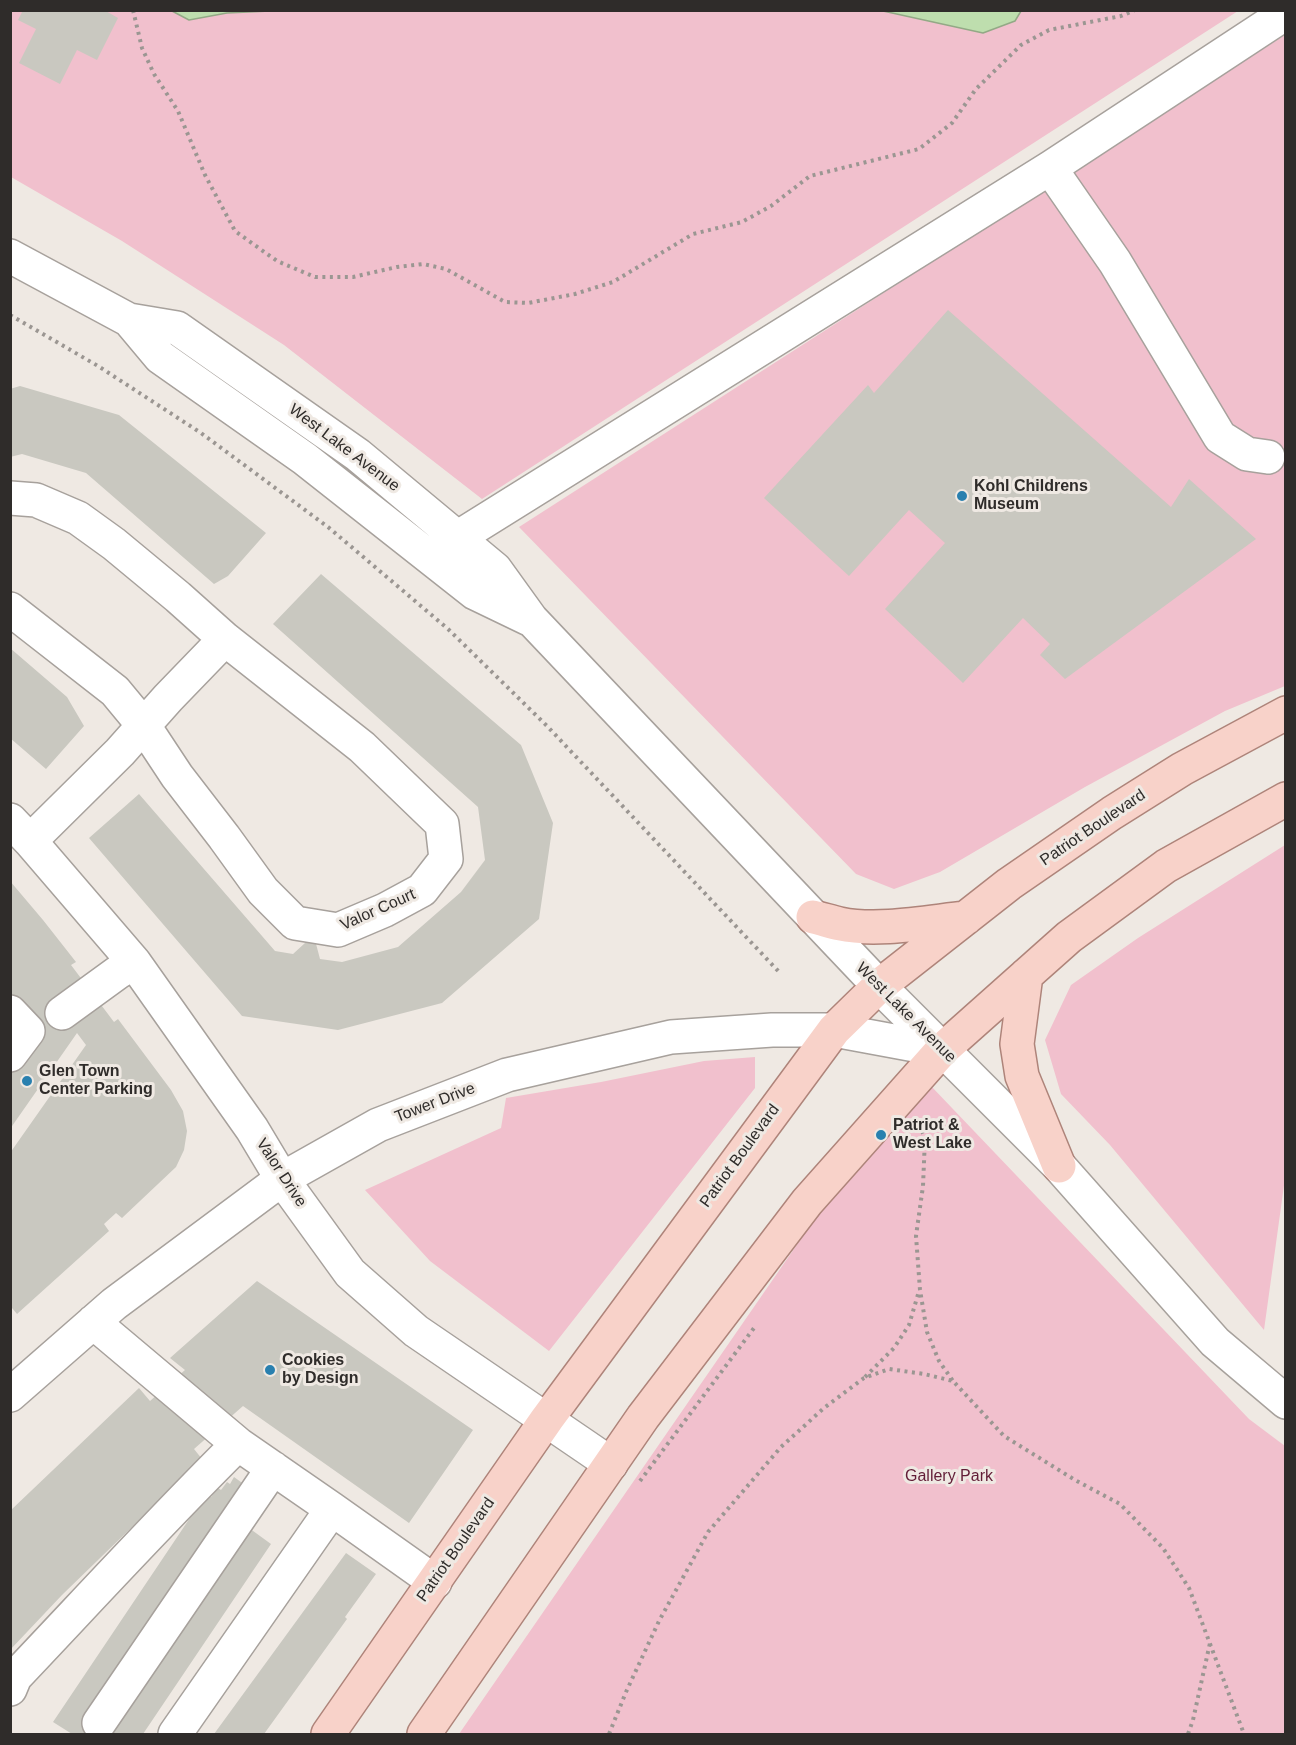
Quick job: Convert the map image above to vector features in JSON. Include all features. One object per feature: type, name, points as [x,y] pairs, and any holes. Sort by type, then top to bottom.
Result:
[{"type":"main road","name":"Patriot Boulevard","points":[[328,1734],[547,1419],[834,1030],[879,987],[1009,884],[1112,813],[1182,769],[1286,713]]},
{"type":"main road","points":[[424,1734],[643,1417],[807,1202],[942,1050],[1069,937],[1166,866],[1286,799]]},
{"type":"main road","points":[[813,917],[842,925],[870,926],[966,918]]},
{"type":"main road","points":[[1026,975],[1017,1044],[1022,1076],[1059,1166]]},
{"type":"street","points":[[457,538],[1050,168],[1286,13]]},
{"type":"street","points":[[1050,168],[1115,262],[1220,437],[1247,454],[1268,457]]},
{"type":"street","name":"West Lake Avenue","points":[[10,256],[129,320],[177,328],[358,455],[495,569],[531,619],[879,987],[1059,1166],[1215,1342],[1286,1402]]},
{"type":"street","name":"West Lake Avenue","points":[[129,320],[160,357],[305,459],[475,593],[531,619]]},
{"type":"street","name":"Valor Court","points":[[10,498],[36,500],[78,518],[114,544],[225,639],[362,747],[442,824],[446,859],[422,890],[385,910],[338,930],[295,923],[263,891],[177,776],[144,726],[115,691],[10,609]]},
{"type":"street","points":[[20,830],[120,752],[225,639]]},
{"type":"street","name":"Valor Drive","points":[[20,830],[134,962],[252,1129],[282,1179],[350,1273],[416,1331],[611,1464]]},
{"type":"street","points":[[62,1013],[134,962]]},
{"type":"street","points":[[10,1012],[28,1031],[10,1055]]},
{"type":"street","name":"Tower Drive","points":[[10,1395],[114,1304],[282,1179],[378,1125],[507,1075],[671,1036],[772,1030],[834,1030],[942,1050]]},
{"type":"street","points":[[93,1322],[238,1444],[435,1582]]},
{"type":"street","points":[[10,1689],[15,1677],[113,1571],[238,1444]]},
{"type":"street","points":[[98,1729],[273,1468]]},
{"type":"street","points":[[175,1734],[332,1509]]},
{"type":"street","points":[[98,1729],[235,1531]]},
{"type":"path","points":[[133,10],[142,48],[154,74],[178,111],[206,175],[235,231],[277,261],[315,277],[353,277],[423,264],[446,269],[505,302],[528,303],[575,294],[613,282],[693,234],[742,222],[771,206],[810,176],[919,149],[952,123],[976,89],[1021,45],[1049,30],[1121,16],[1135,10]]},
{"type":"path","points":[[10,315],[98,366],[201,433],[328,527],[448,629],[547,726],[781,974]]},
{"type":"path","points":[[918,1121],[925,1138],[923,1186],[916,1236],[920,1290],[927,1332],[939,1361],[953,1381],[1004,1436],[1075,1480],[1120,1504],[1163,1548],[1190,1588],[1244,1734]]},
{"type":"path","points":[[609,1734],[659,1621],[708,1532],[781,1447],[824,1408],[864,1378],[894,1348],[909,1325],[920,1290]]},
{"type":"path","points":[[640,1482],[759,1321]]},
{"type":"path","points":[[864,1378],[889,1369],[953,1381]]},
{"type":"path","points":[[1188,1734],[1210,1642]]},
{"type":"green space","points":[[11,11],[1238,11],[482,499],[284,345],[122,241],[11,177]]},
{"type":"green space","points":[[1285,35],[1285,686],[1225,711],[1085,787],[940,872],[894,889],[856,874],[519,527]]},
{"type":"green space","points":[[1285,845],[1286,1171],[1264,1330],[1110,1145],[1061,1094],[1045,1040],[1071,985],[1138,938]]},
{"type":"green space","points":[[755,1057],[755,1088],[549,1351],[430,1261],[365,1190],[501,1128],[506,1098],[704,1061]]},
{"type":"green space","name":"Gallery Park","points":[[931,1086],[1249,1419],[1285,1446],[1285,1734],[459,1734],[814,1220]]},
{"type":"shaded area","points":[[172,11],[270,11],[227,13],[189,20]]},
{"type":"shaded area","points":[[883,11],[1021,11],[1015,21],[983,33]]},
{"type":"building","points":[[23,10],[104,10],[118,18],[97,60],[77,50],[60,84],[19,63],[36,29],[18,20]]},
{"type":"building","name":"Kohl Childrens Museum","points":[[948,310],[1171,507],[1189,479],[1256,539],[1065,679],[1040,655],[1050,644],[1023,618],[963,683],[885,609],[945,543],[909,510],[849,576],[764,498],[868,385],[874,393]]},
{"type":"building","points":[[20,386],[119,415],[266,533],[228,576],[214,584],[86,473],[22,454],[10,457],[10,389]]},
{"type":"building","points":[[321,574],[521,745],[553,823],[539,919],[442,1003],[338,1030],[242,1016],[89,838],[139,794],[275,951],[293,954],[305,943],[315,940],[320,959],[342,962],[398,947],[461,892],[485,860],[478,807],[273,624]]},
{"type":"building","points":[[10,648],[67,697],[84,726],[46,769],[10,738]]},
{"type":"building","points":[[10,881],[76,962],[71,965],[114,1022],[118,1019],[171,1090],[183,1111],[187,1131],[184,1150],[176,1167],[122,1218],[116,1213],[104,1224],[109,1231],[17,1314],[12,1308],[10,1309],[10,1153],[86,1045],[77,1033],[10,1129]]},
{"type":"building","points":[[257,1281],[473,1430],[409,1523],[243,1406],[194,1449],[202,1459],[62,1595],[10,1650],[10,1511],[139,1388],[150,1401],[185,1370],[170,1358]]},
{"type":"building","points":[[234,1477],[245,1485],[249,1528],[271,1544],[143,1734],[72,1734],[53,1722],[206,1494],[211,1497],[218,1488],[221,1490],[227,1482],[230,1484]]},
{"type":"building","points":[[346,1553],[376,1574],[345,1617],[347,1619],[264,1734],[214,1734]]},
{"type":"place","name":"Kohl Childrens Museum","points":[[962,496]]},
{"type":"place","name":"Glen Town Center Parking","points":[[27,1081]]},
{"type":"place","name":"Patriot & West Lake","points":[[881,1135]]},
{"type":"place","name":"Cookies by Design","points":[[270,1370]]}]
